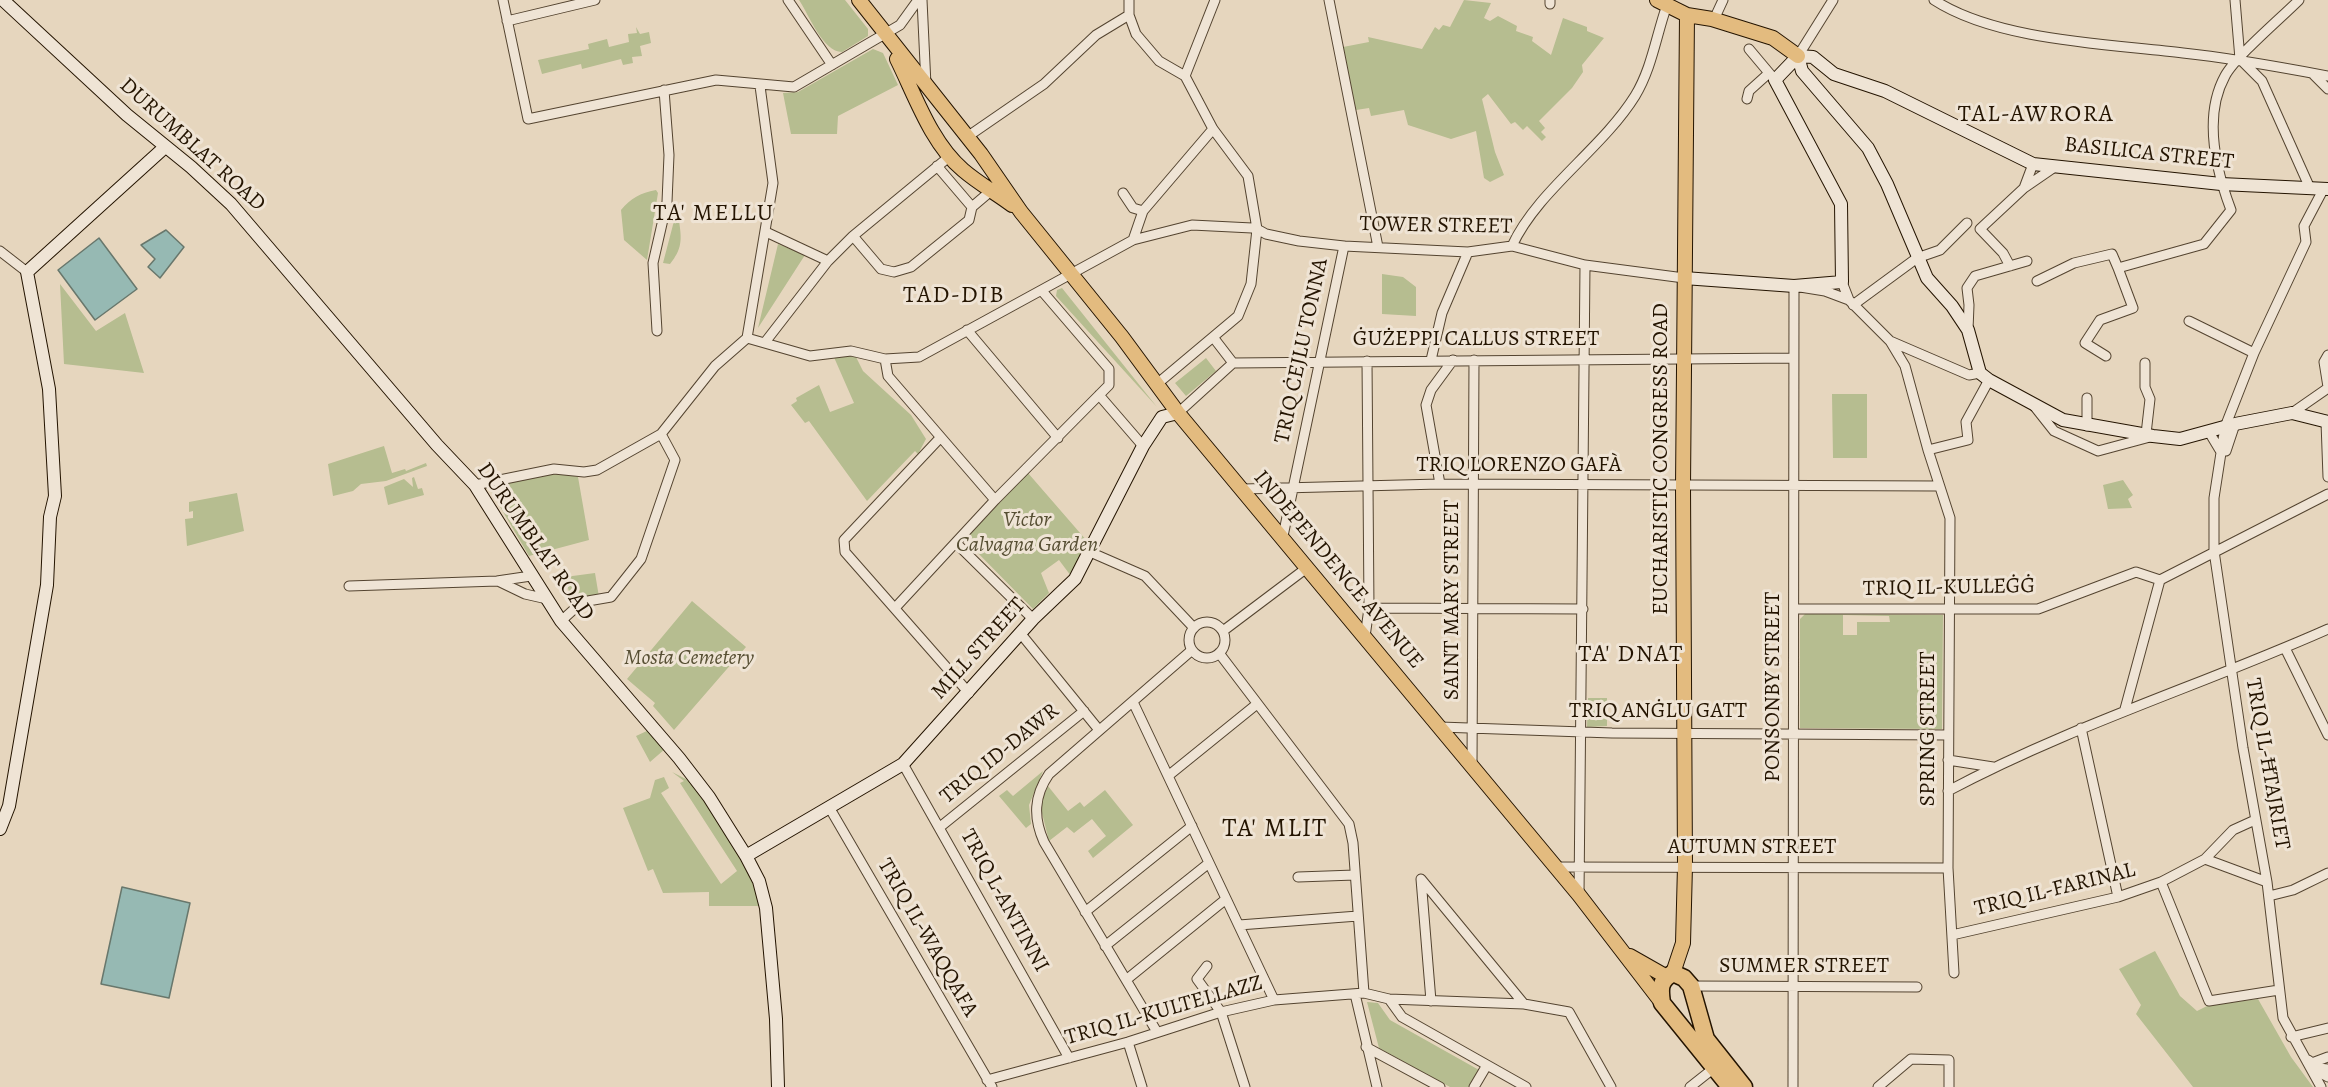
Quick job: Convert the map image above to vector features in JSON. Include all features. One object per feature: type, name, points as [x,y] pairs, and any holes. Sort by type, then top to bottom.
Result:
[{"type":"highway","points":[[1730,1087],[1662,1003],[1660,988],[1670,975],[1684,978],[1691,986],[1707,1039],[1744,1087]]},
{"type":"main road","name":"INDEPENDENCE AVENUE","points":[[859,0],[981,154],[1021,212],[1178,412],[1579,895],[1626,953],[1662,1003]]},
{"type":"main road","points":[[1667,2],[1715,16]]},
{"type":"main road","points":[[1667,2],[1687,15],[1715,16]]},
{"type":"main road","name":"EUCHARISTIC CONGRESS ROAD","points":[[1670,975],[1683,943],[1685,866],[1683,486],[1687,15]]},
{"type":"main road","name":"BASILICA STREET","points":[[1715,16],[1773,38],[1798,56]]},
{"type":"main road","name":"INDEPENDENCE AVENUE","points":[[885,35],[936,135],[950,156],[963,170],[1021,212]]},
{"type":"main road","points":[[936,135],[941,126],[955,122]]},
{"type":"main road","points":[[963,170],[981,154]]},
{"type":"main road","name":"INDEPENDENCE AVENUE","points":[[1626,953],[1670,975]]},
{"type":"street","name":"DURUMBLAT ROAD","points":[[3,0],[231,204],[437,445],[475,485],[561,621],[679,758],[709,797],[746,856],[759,882],[766,909],[776,1019],[778,1087]]},
{"type":"street","points":[[503,0],[528,119],[716,80],[760,86],[794,87],[900,25],[920,0]]},
{"type":"street","points":[[507,21],[596,0]]},
{"type":"street","points":[[788,0],[832,65]]},
{"type":"street","points":[[920,0],[926,85]]},
{"type":"street","points":[[1129,0],[1129,15],[1136,34],[1159,61],[1185,76],[1213,129],[1248,176],[1254,229],[1251,284],[1238,316],[1157,384]]},
{"type":"street","points":[[1185,76],[1215,0]]},
{"type":"street","points":[[1329,0],[1378,247]]},
{"type":"street","points":[[1715,16],[1723,0]]},
{"type":"street","points":[[1747,99],[1749,91],[1772,77],[1798,56],[1833,0]]},
{"type":"street","points":[[1934,0],[1952,11],[2034,35],[2240,59],[2328,76]]},
{"type":"street","points":[[2235,0],[2240,59],[2262,81],[2309,186]]},
{"type":"street","points":[[2118,268],[2204,244],[2231,210],[2221,184],[2213,125],[2216,98],[2226,74],[2298,0]]},
{"type":"street","points":[[1512,246],[1531,216],[1610,128],[1635,96],[1654,53],[1667,2]]},
{"type":"street","points":[[967,137],[1044,84],[1102,30],[1129,15]]},
{"type":"street","points":[[1749,49],[1772,77],[1841,204],[1842,282],[1851,303],[1890,341],[1969,375],[1984,377],[2063,420],[2087,426],[2180,439],[2230,425],[2292,413],[2328,387],[2324,362],[2328,355]]},
{"type":"street","points":[[1798,56],[1802,71],[1868,148],[1887,184],[1927,278],[1952,306],[1968,330],[1984,377],[1966,422],[1968,440],[1928,450]]},
{"type":"street","name":"BASILICA STREET","points":[[1798,56],[1814,57],[1834,74],[1885,91],[2033,164],[2221,184],[2326,188]]},
{"type":"street","points":[[1808,77],[1817,73],[1821,64]]},
{"type":"street","points":[[2311,73],[2328,89]]},
{"type":"street","points":[[475,485],[554,469],[593,472],[661,434],[715,366],[747,338],[766,232],[772,183],[760,86]]},
{"type":"street","points":[[657,330],[653,263],[667,202],[669,155],[664,90]]},
{"type":"street","points":[[1133,240],[1143,211],[1213,129]]},
{"type":"street","points":[[27,272],[165,147]]},
{"type":"street","points":[[766,341],[828,261],[853,236],[950,156]]},
{"type":"street","points":[[2024,188],[2033,164]]},
{"type":"street","points":[[937,166],[972,207]]},
{"type":"street","points":[[2010,266],[2003,253],[1980,229],[2024,188],[2056,166]]},
{"type":"street","name":"TRIQ IL-ĦTAJRIET","points":[[2321,1087],[2311,1065],[2291,1037],[2283,1018],[2270,896],[2255,820],[2214,551],[2214,498],[2221,452],[2254,352],[2306,242],[2304,226],[2326,188]]},
{"type":"street","points":[[853,236],[880,269],[894,272],[911,267],[969,220],[972,207],[992,190]]},
{"type":"street","points":[[1123,193],[1133,208],[1143,211]]},
{"type":"street","points":[[1851,303],[1917,258],[1940,249],[1967,223]]},
{"type":"street","name":"TOWER STREET","points":[[747,338],[766,341],[810,356],[852,351],[885,359],[919,357],[1133,240],[1192,225],[1254,229],[1299,241],[1344,246],[1468,252],[1512,246],[1585,265],[1684,278],[1794,286],[1825,291],[1851,303]]},
{"type":"street","points":[[766,232],[828,261]]},
{"type":"street","name":"TRIQ ĊEJLU TONNA","points":[[1283,536],[1344,246]]},
{"type":"street","points":[[0,250],[27,272],[49,389],[55,496],[50,517],[45,596],[9,806],[0,829]]},
{"type":"street","points":[[1431,360],[1442,313],[1468,252]]},
{"type":"street","points":[[2037,281],[2074,263],[2112,254],[2133,308],[2100,320],[2085,343],[2106,356]]},
{"type":"street","points":[[1968,330],[1969,305],[1966,288],[1975,276],[2028,261]]},
{"type":"street","points":[[1579,895],[1585,265]]},
{"type":"street","name":"TOWER STREET","points":[[1794,286],[1842,282]]},
{"type":"street","name":"PONSONBY STREET","points":[[1793,1087],[1794,286]]},
{"type":"street","points":[[895,608],[995,500],[1109,385],[1109,369],[1042,291]]},
{"type":"street","points":[[2189,321],[2254,352]]},
{"type":"street","points":[[968,330],[1058,438]]},
{"type":"street","points":[[1178,412],[1233,363],[1213,338]]},
{"type":"street","name":"SPRING STREET","points":[[1890,341],[1905,366],[1938,486],[1950,518],[1948,868],[1954,973]]},
{"type":"street","name":"ĠUŻEPPI CALLUS STREET","points":[[1233,363],[1685,357],[1793,358]]},
{"type":"street","points":[[885,359],[888,376],[995,500]]},
{"type":"street","points":[[1440,484],[1426,405],[1431,390],[1453,360]]},
{"type":"street","name":"SAINT MARY STREET","points":[[1472,767],[1474,360]]},
{"type":"street","points":[[1365,637],[1369,608],[1367,361]]},
{"type":"street","points":[[2145,363],[2145,387],[2150,399],[2149,435]]},
{"type":"street","points":[[1099,395],[1143,446]]},
{"type":"street","points":[[2087,398],[2087,426]]},
{"type":"street","points":[[2034,406],[2054,431],[2098,451],[2149,435]]},
{"type":"street","name":"MILL STREET","points":[[746,856],[903,764],[1033,619],[1075,579],[1143,446],[1162,417],[1178,412]]},
{"type":"street","points":[[2292,413],[2327,422],[2328,477]]},
{"type":"street","name":"TRIQ IL-ĦTAJRIET","points":[[2218,473],[2230,425]]},
{"type":"street","points":[[2209,432],[2221,452]]},
{"type":"street","points":[[561,621],[582,602],[611,597],[641,559],[675,460],[661,434]]},
{"type":"street","points":[[940,438],[844,540],[845,552],[969,693]]},
{"type":"street","name":"TRIQ LORENZO GAFÀ","points":[[1244,489],[1440,484],[1938,486]]},
{"type":"street","points":[[2125,709],[2160,580],[2328,494]]},
{"type":"street","points":[[956,543],[1033,619]]},
{"type":"street","points":[[1090,552],[1145,576],[1194,628]]},
{"type":"street","points":[[1222,631],[1308,567]]},
{"type":"street","name":"TRIQ IL-KULLEĠĠ","points":[[1794,609],[2038,609],[2136,572],[2160,580]]},
{"type":"street","points":[[349,586],[497,581],[531,576]]},
{"type":"street","points":[[497,581],[525,594],[547,599]]},
{"type":"street","points":[[1369,608],[1583,609]]},
{"type":"street","points":[[1209,622],[1222,631],[1225,643],[1219,653],[1208,658],[1197,655],[1192,650],[1189,639],[1194,628],[1209,622]]},
{"type":"street","points":[[1948,791],[1993,767],[2125,709],[2285,648],[2328,629]]},
{"type":"street","points":[[1021,634],[1099,730]]},
{"type":"street","points":[[2285,648],[2328,735]]},
{"type":"street","points":[[1157,1032],[1044,842],[1036,817],[1037,802],[1041,786],[1049,774],[1192,650]]},
{"type":"street","points":[[1219,653],[1349,824],[1358,916],[1360,993],[1366,1047],[1377,1087]]},
{"type":"street","points":[[1133,702],[1274,1000]]},
{"type":"street","points":[[1168,777],[1257,704]]},
{"type":"street","name":"TRIQ ID-DAWR","points":[[940,827],[1084,711]]},
{"type":"street","name":"TRIQ ANĠLU GATT","points":[[1440,727],[1581,732],[1948,735]]},
{"type":"street","points":[[2081,728],[2118,897]]},
{"type":"street","points":[[1948,760],[1993,767]]},
{"type":"street","name":"TRIQ L-ANTINNI","points":[[903,764],[1069,1058]]},
{"type":"street","name":"TRIQ IL-WAQQAFA","points":[[829,807],[990,1084]]},
{"type":"street","name":"TRIQ IL-FARINAL","points":[[1952,935],[2118,897],[2161,882],[2205,860],[2233,830],[2255,820]]},
{"type":"street","points":[[1084,912],[1191,826]]},
{"type":"street","points":[[2205,860],[2267,882]]},
{"type":"street","points":[[1105,946],[1209,863]]},
{"type":"street","name":"AUTUMN STREET","points":[[1555,867],[1948,868]]},
{"type":"street","points":[[2270,896],[2292,890],[2328,873]]},
{"type":"street","points":[[1298,877],[1355,875]]},
{"type":"street","points":[[1431,1001],[1421,879],[1524,1004]]},
{"type":"street","points":[[2161,882],[2209,1001],[2279,990]]},
{"type":"street","points":[[1126,980],[1226,899]]},
{"type":"street","points":[[1239,925],[1358,916]]},
{"type":"street","points":[[1207,966],[1197,979],[1221,1011],[1245,1087]]},
{"type":"street","name":"SUMMER STREET","points":[[1691,986],[1917,987]]},
{"type":"street","name":"TRIQ IL-KULTELLAZZ","points":[[990,1084],[1221,1011],[1274,1000],[1360,993],[1389,999],[1524,1004],[1569,1012],[1611,1087]]},
{"type":"street","points":[[1389,999],[1402,1017],[1526,1087]]},
{"type":"street","points":[[2291,1037],[2328,1028]]},
{"type":"street","points":[[1128,1042],[1142,1087]]},
{"type":"street","points":[[1366,1047],[1440,1087]]},
{"type":"street","points":[[2311,1065],[2328,1057]]},
{"type":"street","points":[[1878,1087],[1911,1059],[1949,1060],[1949,1087]]},
{"type":"street","points":[[1474,1087],[1487,1065]]},
{"type":"street","points":[[2311,1065],[2328,1069]]},
{"type":"street","points":[[2311,1065],[2328,1077]]},
{"type":"street","points":[[1690,1087],[1709,1072]]},
{"type":"green space","points":[[799,0],[845,0],[868,29],[868,36],[842,52],[835,50],[817,32]]},
{"type":"green space","points":[[1464,0],[1491,3],[1484,18],[1490,21],[1498,16],[1517,26],[1516,31],[1533,37],[1532,41],[1551,55],[1563,18],[1587,27],[1587,31],[1604,38],[1582,65],[1583,72],[1572,88],[1539,121],[1545,128],[1541,132],[1546,137],[1542,141],[1527,126],[1523,130],[1515,122],[1511,124],[1488,94],[1482,99],[1495,152],[1504,175],[1490,182],[1484,178],[1476,131],[1451,139],[1408,125],[1404,110],[1371,116],[1369,108],[1356,110],[1343,47],[1369,42],[1368,37],[1422,49],[1435,27],[1439,30],[1443,25],[1450,27]]},
{"type":"green space","points":[[636,27],[640,34],[649,32],[651,43],[640,46],[642,56],[632,57],[633,63],[623,65],[621,59],[582,69],[581,64],[542,74],[538,60],[589,49],[588,44],[607,39],[609,47],[629,42],[628,34],[637,33]]},
{"type":"green space","points":[[873,49],[883,53],[898,85],[838,116],[837,134],[791,134],[783,93],[798,92]]},
{"type":"green space","points":[[656,190],[658,193],[647,260],[624,240],[621,210],[636,197]]},
{"type":"green space","points":[[674,221],[679,221],[681,239],[679,249],[670,264],[663,263]]},
{"type":"green space","points":[[778,244],[805,255],[758,328]]},
{"type":"green space","points":[[1382,274],[1403,277],[1416,287],[1416,316],[1382,314]]},
{"type":"green space","points":[[60,284],[96,331],[125,313],[144,373],[64,364]]},
{"type":"green space","points":[[1062,288],[1157,407],[1056,296],[1057,290]]},
{"type":"green space","points":[[833,355],[855,355],[863,371],[911,415],[926,439],[918,454],[915,451],[867,501],[809,421],[805,423],[791,405],[797,401],[796,398],[819,385],[830,412],[854,403]]},
{"type":"green space","points":[[1206,358],[1216,371],[1186,396],[1175,383]]},
{"type":"green space","points":[[1832,394],[1867,394],[1867,458],[1833,458]]},
{"type":"green space","points":[[384,446],[392,473],[405,469],[406,471],[426,463],[427,466],[386,481],[361,484],[353,491],[333,496],[328,464]]},
{"type":"green space","points":[[555,472],[578,477],[589,540],[529,556],[489,488]]},
{"type":"green space","name":"Victor Calvagna Garden","points":[[1028,473],[1087,541],[1071,576],[1059,560],[1041,573],[1049,593],[1033,609],[970,545],[968,536]]},
{"type":"green space","points":[[414,477],[418,489],[422,488],[424,495],[388,505],[384,487],[404,479],[413,487],[412,478]]},
{"type":"green space","points":[[2123,480],[2133,495],[2128,499],[2132,508],[2108,509],[2103,485]]},
{"type":"green space","points":[[237,493],[244,531],[187,546],[185,519],[193,518],[193,511],[189,512],[189,502]]},
{"type":"green space","points":[[595,573],[599,597],[573,606],[565,577]]},
{"type":"green space","name":"Mosta Cemetery","points":[[692,601],[746,647],[674,730],[653,706],[655,703],[627,679]]},
{"type":"green space","points":[[1805,614],[1943,615],[1942,729],[1800,728],[1800,619]],"holes":[[[1843,615],[1889,616],[1890,622],[1857,622],[1857,635],[1843,635]]]},
{"type":"green space","points":[[1588,698],[1607,698],[1607,726],[1587,727]]},
{"type":"green space","points":[[649,730],[665,749],[650,762],[636,736]]},
{"type":"green space","points":[[1043,771],[1029,805],[1031,824],[1026,828],[999,796],[1007,790],[1013,796]]},
{"type":"green space","points":[[672,772],[694,783],[695,789],[742,859],[759,906],[709,906],[709,892],[663,893],[653,869],[648,871],[623,808],[650,798],[655,780],[664,777],[669,788],[661,793],[721,884],[737,871],[680,783],[684,781]]},
{"type":"green space","points":[[1048,786],[1068,811],[1080,802],[1084,807],[1105,790],[1133,825],[1093,858],[1088,851],[1106,836],[1092,819],[1074,833],[1067,827],[1049,841],[1040,805]]},
{"type":"green space","points":[[2155,951],[2180,996],[2197,1011],[2207,1006],[2258,999],[2291,1057],[2313,1087],[2193,1087],[2136,1014],[2141,1005],[2119,969]]},
{"type":"green space","points":[[1367,1002],[1378,1003],[1390,1020],[1479,1070],[1470,1087],[1450,1087],[1379,1048]]},
{"type":"water","points":[[166,230],[184,247],[160,278],[148,267],[155,259],[141,245]]},
{"type":"water","points":[[99,238],[137,289],[95,320],[58,270]]},
{"type":"water","points":[[122,887],[190,903],[169,998],[101,984]]},
{"type":"district","name":"TAL-AWRORA","points":[[2036,115]]},
{"type":"district","name":"TA' MELLU","points":[[714,214]]},
{"type":"district","name":"TAD-DIB","points":[[954,296]]},
{"type":"district","name":"TA' DNAT","points":[[1631,655]]},
{"type":"district","name":"TA' MLIT","points":[[1275,830]]}]
